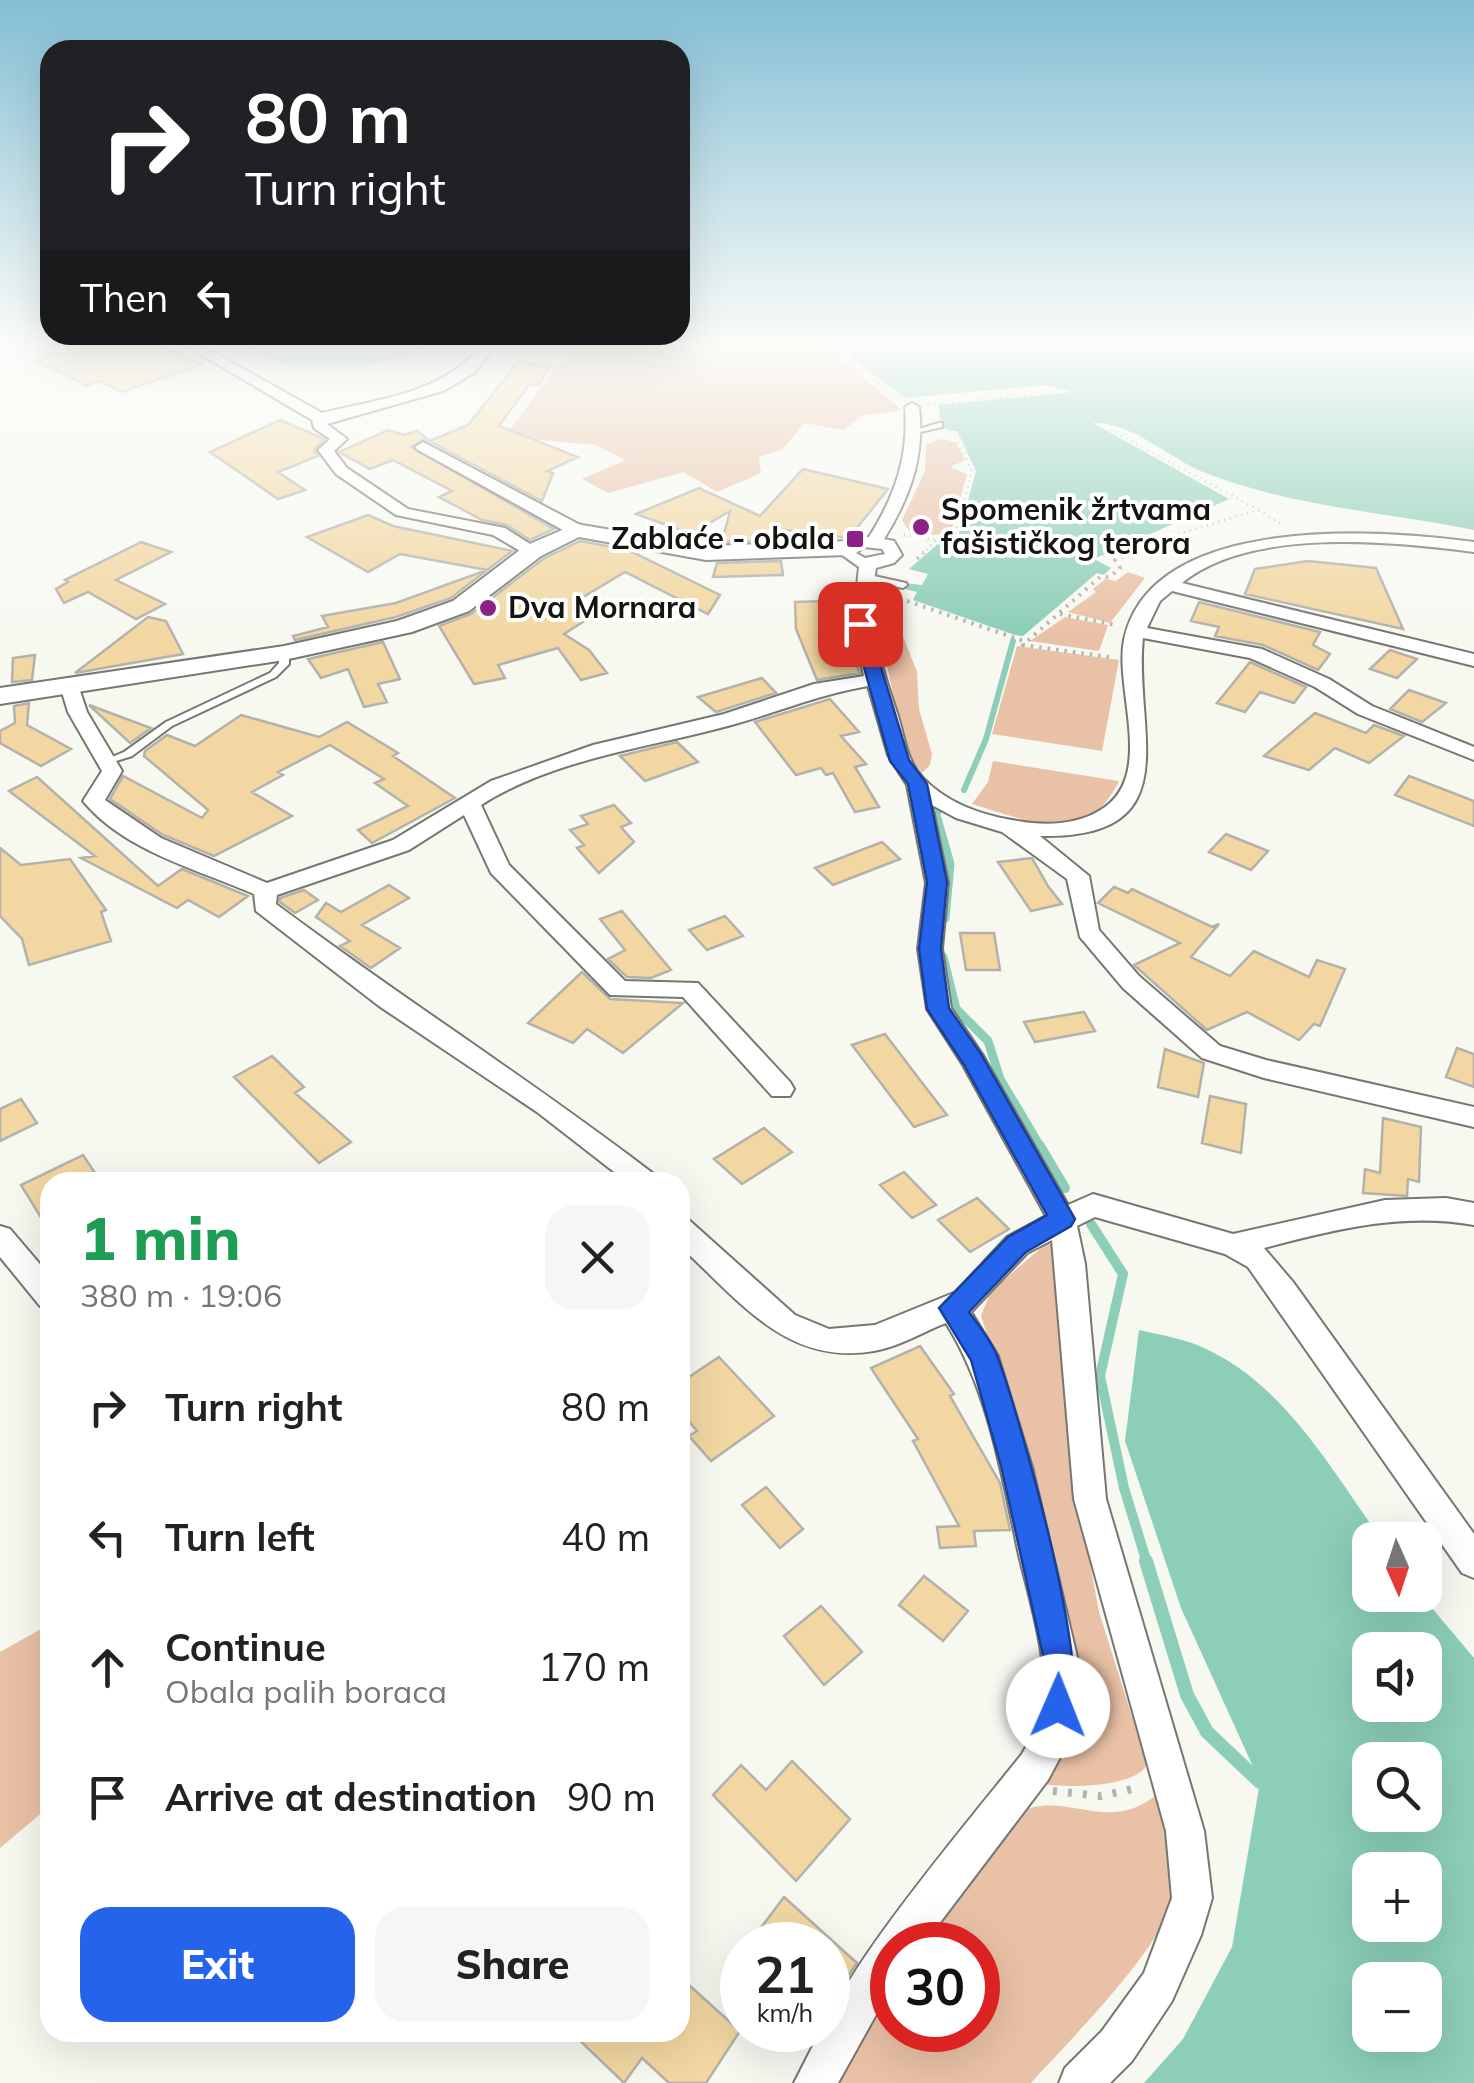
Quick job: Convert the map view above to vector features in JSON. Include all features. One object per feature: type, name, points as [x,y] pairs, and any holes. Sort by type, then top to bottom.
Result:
[{"type":"street","points":[[337,441],[326,449],[335,468],[380,494],[394,508],[412,516],[498,528],[534,551]]},
{"type":"street","points":[[875,541],[903,496],[918,441]]},
{"type":"street","points":[[423,447],[576,530],[683,551],[847,548],[861,541],[888,544],[894,555],[864,576]]},
{"type":"street","points":[[0,696],[71,689],[284,653],[433,618],[490,588],[534,551],[576,530]]},
{"type":"street","points":[[1004,828],[1062,830],[1090,824],[1122,804],[1139,755],[1130,660],[1135,631],[1152,600],[1168,584],[1222,555],[1301,539],[1361,537],[1474,548]]},
{"type":"street","points":[[847,548],[864,576],[860,624],[873,680],[900,761],[917,784],[937,882],[930,949],[938,1009],[973,1060],[1062,1219],[1071,1264],[1090,1499],[1166,1776],[1185,1831],[1192,1898],[1158,1987],[1117,2046],[1080,2083]]},
{"type":"street","points":[[1168,584],[1474,660]]},
{"type":"street","points":[[1135,631],[1255,652],[1322,683],[1365,710],[1474,754]]},
{"type":"street","points":[[71,689],[73,710],[110,760],[112,771],[94,801],[115,822],[158,849],[198,859],[266,890],[400,845],[471,806],[498,785],[600,749],[730,718],[821,688],[873,680]]},
{"type":"street","points":[[917,784],[1035,842],[1078,876],[1088,932],[1131,982],[1212,1052],[1264,1069],[1474,1117]]},
{"type":"street","points":[[471,806],[499,868],[619,988],[689,989],[782,1089]]},
{"type":"street","points":[[266,890],[264,906],[388,1000],[546,1105],[632,1172]]},
{"type":"street","points":[[690,1239],[785,1324],[828,1342],[876,1338],[966,1301],[1017,1245],[1093,1206],[1233,1245],[1258,1259],[1283,1290],[1474,1562]]},
{"type":"street","points":[[1233,1245],[1340,1219],[1421,1209],[1474,1214]]},
{"type":"street","points":[[0,1237],[40,1285]]},
{"type":"street","points":[[916,1922],[1025,1780],[1056,1733],[1060,1660],[1016,1466],[984,1356],[952,1308]]},
{"type":"street","points":[[815,2083],[870,1984]]},
{"type":"lane","points":[[864,576],[903,585]]},
{"type":"lane","points":[[110,760],[128,754],[168,724],[273,675],[284,664],[284,653]]},
{"type":"path","points":[[887,582],[900,576],[936,540],[954,538],[972,471],[958,441]]},
{"type":"path","points":[[1131,441],[1258,510],[1301,539]]},
{"type":"path","points":[[1025,642],[1100,576],[1110,577],[1120,568],[1116,560],[1166,538],[1258,510]]},
{"type":"path","points":[[864,576],[1025,642]]},
{"type":"path","points":[[1060,614],[1135,631]]},
{"type":"path","points":[[1025,642],[1023,645],[1130,660]]},
{"type":"path","points":[[1025,1780],[1055,1792],[1101,1796],[1147,1786],[1166,1776]]},
{"type":"shaded area","points":[[552,441],[789,441],[783,449],[759,457],[761,473],[717,492],[684,472],[608,493],[582,479],[626,460],[595,445]]},
{"type":"shaded area","points":[[962,441],[1126,441],[1229,499],[1094,559],[1111,568],[1104,575],[1097,573],[1023,636],[913,600],[917,592],[901,588],[905,583],[922,585],[928,574],[909,569],[939,543],[1011,558],[1016,548],[958,537],[976,471]]},
{"type":"shaded area","points":[[1148,441],[1474,441],[1474,530],[1269,493],[1189,466]]},
{"type":"shaded area","points":[[956,442],[965,460],[950,467],[967,474],[950,535],[911,534],[902,520],[925,471],[926,445]]},
{"type":"shaded area","points":[[1128,572],[1145,578],[1110,623],[1068,612],[1096,592],[1093,589],[1105,579],[1116,581]]},
{"type":"shaded area","points":[[873,595],[889,600],[917,672],[919,709],[932,754],[930,765],[922,773],[904,749]]},
{"type":"shaded area","points":[[1065,617],[1108,625],[1099,651],[1030,641]]},
{"type":"shaded area","points":[[1017,646],[1119,660],[1102,751],[992,734]]},
{"type":"shaded area","points":[[993,761],[1119,781],[1090,816],[1072,823],[1034,822],[972,804],[988,782]]},
{"type":"shaded area","points":[[1047,1243],[1052,1245],[1056,1274],[1075,1482],[1099,1612],[1147,1764],[1130,1778],[1100,1785],[1043,1784],[1060,1761],[1072,1732],[1071,1647],[1038,1491],[981,1316],[991,1291]]},
{"type":"shaded area","points":[[1139,1330],[1190,1343],[1234,1365],[1260,1385],[1305,1432],[1369,1522],[1352,1522],[1352,1612],[1435,1612],[1474,1658],[1474,2083],[1144,2083],[1183,2039],[1232,1947],[1260,1782],[1181,1608],[1125,1441]]},
{"type":"shaded area","points":[[40,1630],[40,1814],[0,1848],[0,1652]]},
{"type":"shaded area","points":[[1155,1796],[1163,1807],[1173,1871],[1174,1892],[1169,1912],[1137,1963],[1031,2083],[838,2083],[870,2029],[870,2052],[1000,2052],[1000,1922],[938,1922],[1010,1818],[1046,1806],[1099,1812],[1136,1807]]},
{"type":"building","points":[[234,441],[322,441],[314,450],[318,456],[278,472],[305,490],[278,499],[210,452]]},
{"type":"building","points":[[363,441],[421,441],[411,447],[554,529],[530,540],[507,525],[482,520],[439,497],[452,491],[393,460],[370,469],[339,452]]},
{"type":"building","points":[[429,441],[538,441],[578,457],[547,471],[553,473],[542,501]]},
{"type":"building","points":[[803,469],[888,489],[849,538],[776,529],[778,540],[722,542],[730,511],[691,534],[636,514],[699,488],[760,516]]},
{"type":"building","points":[[368,515],[393,526],[512,551],[451,598],[396,617],[295,640],[293,636],[328,627],[322,616],[396,603],[487,570],[400,554],[368,572],[307,537]]},
{"type":"building","points":[[580,541],[628,550],[720,595],[708,614],[625,572],[575,602],[600,611],[564,634],[589,650],[607,673],[581,680],[558,648],[498,665],[505,678],[474,684],[439,626],[471,614],[543,559]]},
{"type":"building","points":[[141,542],[171,552],[116,580],[165,604],[136,619],[88,592],[64,603],[56,589],[68,582],[65,580]]},
{"type":"building","points":[[781,561],[783,575],[713,577],[717,563]]},
{"type":"building","points":[[1308,561],[1376,568],[1403,629],[1245,594],[1255,569]]},
{"type":"building","points":[[828,601],[860,673],[817,680],[796,629],[795,602]]},
{"type":"building","points":[[1199,602],[1320,632],[1313,645],[1330,654],[1318,670],[1263,645],[1215,636],[1219,627],[1191,621]]},
{"type":"building","points":[[148,617],[166,621],[183,654],[75,673]]},
{"type":"building","points":[[383,642],[400,679],[378,684],[387,702],[364,707],[348,669],[321,678],[308,659]]},
{"type":"building","points":[[1390,650],[1417,659],[1397,678],[1370,669]]},
{"type":"building","points":[[35,655],[32,680],[12,682],[13,658]]},
{"type":"building","points":[[1250,662],[1306,687],[1294,703],[1260,692],[1245,712],[1217,703]]},
{"type":"building","points":[[762,678],[776,693],[716,712],[698,697]]},
{"type":"building","points":[[1409,690],[1446,703],[1422,722],[1390,709]]},
{"type":"building","points":[[830,699],[859,732],[841,736],[866,764],[855,767],[879,807],[855,812],[833,773],[826,775],[821,768],[796,775],[755,722]]},
{"type":"building","points":[[29,703],[27,725],[71,749],[41,766],[0,743],[0,731],[15,723],[14,706]]},
{"type":"building","points":[[89,705],[151,728],[130,743]]},
{"type":"building","points":[[1315,713],[1366,733],[1374,725],[1404,736],[1369,763],[1335,748],[1309,770],[1264,756]]},
{"type":"building","points":[[241,715],[319,737],[347,722],[398,753],[393,756],[455,798],[372,843],[358,830],[408,806],[375,783],[384,779],[330,745],[278,772],[283,775],[252,792],[292,816],[214,856],[163,835],[110,799],[123,776],[202,818],[208,810],[144,756],[145,751],[167,735],[195,746]]},
{"type":"building","points":[[677,742],[698,762],[645,781],[620,756]]},
{"type":"building","points":[[1409,776],[1474,801],[1474,826],[1395,795]]},
{"type":"building","points":[[37,777],[158,886],[182,869],[248,896],[219,917],[188,900],[177,908],[81,858],[95,856],[9,791]]},
{"type":"building","points":[[614,805],[631,823],[621,827],[634,842],[599,873],[577,848],[584,845],[570,830],[588,824],[581,816]]},
{"type":"building","points":[[1226,834],[1268,851],[1251,870],[1209,852]]},
{"type":"building","points":[[882,842],[900,859],[833,885],[815,868]]},
{"type":"building","points":[[0,848],[21,865],[70,859],[106,910],[101,912],[111,941],[29,965],[22,939],[0,916]]},
{"type":"building","points":[[1032,858],[1062,904],[1031,911],[998,862]]},
{"type":"building","points":[[389,885],[409,898],[362,925],[400,948],[371,968],[340,946],[350,941],[316,917],[326,903],[341,912]]},
{"type":"building","points":[[1114,887],[1128,893],[1132,889],[1212,927],[1219,924],[1191,957],[1230,976],[1254,951],[1309,977],[1317,960],[1345,969],[1320,1026],[1314,1024],[1299,1040],[1247,1012],[1207,1030],[1134,965],[1180,943],[1098,903]]},
{"type":"building","points":[[304,890],[318,900],[295,913],[280,902],[280,898]]},
{"type":"building","points":[[622,911],[671,970],[651,978],[627,977],[608,959],[625,950],[600,919]]},
{"type":"building","points":[[725,916],[743,936],[707,950],[689,930]]},
{"type":"building","points":[[960,933],[994,933],[1000,970],[966,970]]},
{"type":"building","points":[[582,972],[610,999],[683,1003],[623,1053],[587,1029],[573,1043],[528,1023]]},
{"type":"building","points":[[1084,1012],[1095,1031],[1035,1042],[1024,1022]]},
{"type":"building","points":[[885,1034],[947,1115],[914,1127],[852,1045]]},
{"type":"building","points":[[1457,1048],[1474,1054],[1474,1087],[1446,1077]]},
{"type":"building","points":[[1165,1049],[1204,1063],[1198,1097],[1158,1087]]},
{"type":"building","points":[[272,1056],[304,1087],[295,1093],[351,1142],[319,1163],[234,1077]]},
{"type":"building","points":[[1210,1096],[1246,1104],[1241,1153],[1202,1143]]},
{"type":"building","points":[[21,1099],[37,1123],[0,1141],[0,1109]]},
{"type":"building","points":[[1383,1118],[1421,1127],[1419,1182],[1408,1179],[1407,1196],[1363,1193],[1365,1169],[1380,1173]]},
{"type":"building","points":[[764,1128],[792,1152],[742,1184],[714,1159]]},
{"type":"building","points":[[83,1155],[94,1172],[48,1172]]},
{"type":"building","points":[[904,1172],[936,1205],[912,1218],[880,1185]]},
{"type":"building","points":[[40,1176],[40,1216],[21,1185]]},
{"type":"building","points":[[977,1198],[1009,1229],[970,1252],[938,1220]]},
{"type":"building","points":[[920,1346],[954,1394],[950,1396],[1000,1483],[1010,1530],[974,1531],[976,1546],[940,1548],[937,1527],[959,1526],[913,1441],[918,1439],[871,1368]]},
{"type":"building","points":[[719,1357],[774,1416],[711,1461],[690,1437],[697,1431],[690,1423],[690,1376]]},
{"type":"building","points":[[766,1487],[803,1529],[780,1548],[742,1505]]},
{"type":"building","points":[[924,1576],[968,1611],[943,1641],[899,1605]]},
{"type":"building","points":[[821,1606],[862,1652],[824,1685],[784,1636]]},
{"type":"building","points":[[792,1761],[850,1819],[796,1881],[713,1795],[741,1765],[766,1790]]},
{"type":"building","points":[[784,1897],[812,1922],[765,1922]]},
{"type":"building","points":[[690,1986],[720,2013],[720,2052],[726,2052],[706,2083],[669,2083],[642,2058],[624,2083],[581,2042],[690,2042]]},
{"type":"waterway","points":[[964,790],[986,739],[1013,641]]},
{"type":"waterway","points":[[936,816],[942,805]]},
{"type":"waterway","points":[[936,816],[950,864],[945,918],[940,922]]},
{"type":"waterway","points":[[943,957],[956,1009],[988,1041],[1000,1079],[1041,1148]]},
{"type":"waterway","points":[[1040,1146],[1065,1188]]},
{"type":"waterway","points":[[1091,1224],[1123,1274],[1100,1376],[1124,1488],[1147,1563]]},
{"type":"waterway","points":[[1146,1561],[1187,1695],[1207,1732],[1260,1782]]},
{"type":"place","name":"Spomenik žrtvama fašističkog terora","points":[[921,527]]},
{"type":"place","name":"Zablaće - obala","points":[[855,539]]},
{"type":"place","name":"Dva Mornara","points":[[488,608]]},
{"type":"route","points":[[860,624],[873,680],[900,761],[917,784],[937,882],[930,949],[938,1009],[973,1060],[1062,1219],[1017,1245],[966,1301],[952,1308],[984,1356],[1016,1466],[1060,1660],[1058,1706]]}]
